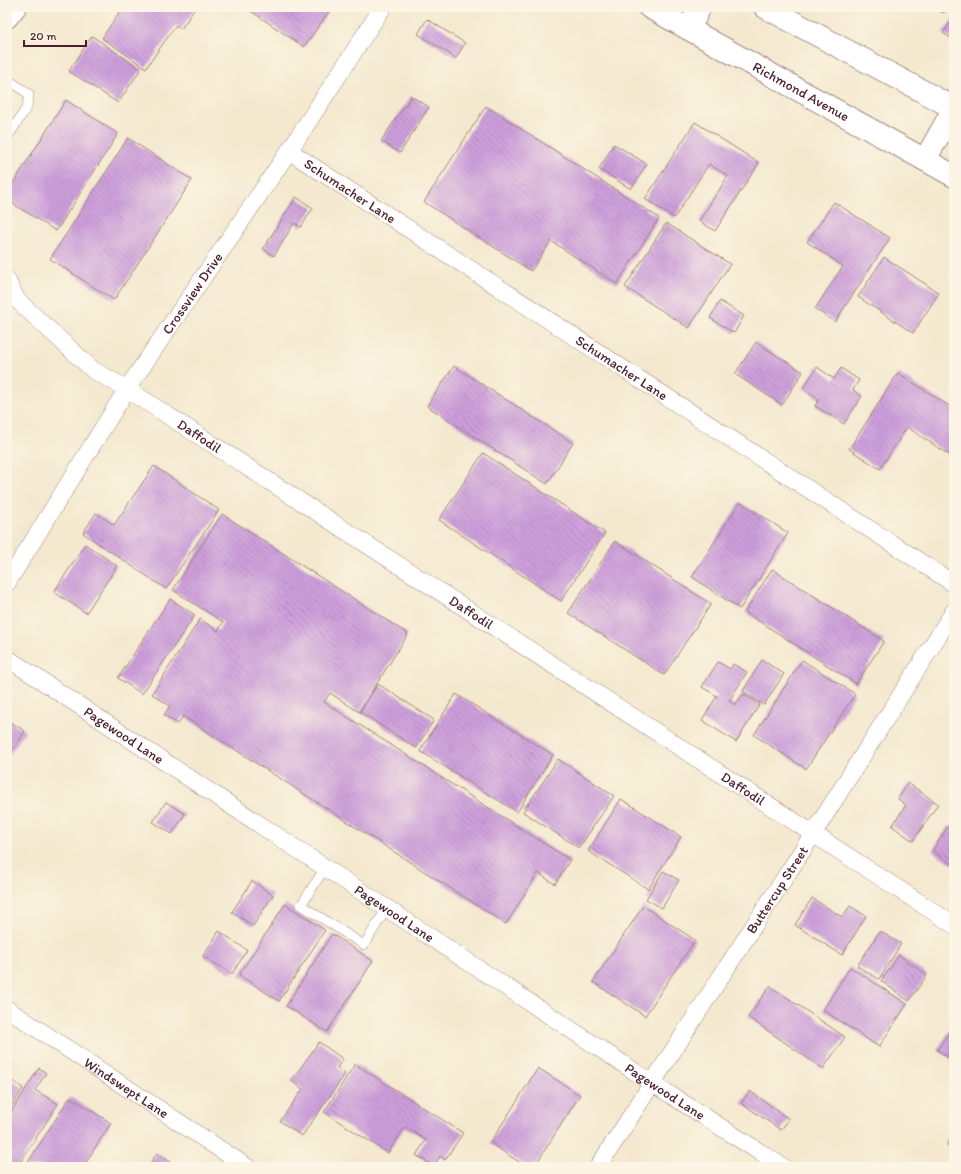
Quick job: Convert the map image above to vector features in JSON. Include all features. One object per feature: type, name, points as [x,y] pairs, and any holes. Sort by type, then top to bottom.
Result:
[{"type":"main road","points":[[7,17],[15,7]]},
{"type":"main road","name":"Richmond Avenue","points":[[649,7],[954,176]]},
{"type":"main road","points":[[689,29],[700,7]]},
{"type":"main road","points":[[765,7],[788,12],[954,108],[925,160]]},
{"type":"street","name":"Crossview Drive","points":[[7,583],[127,389],[289,151],[382,7]]},
{"type":"street","name":"Schumacher Lane","points":[[289,151],[954,584]]},
{"type":"street","name":"Daffodil","points":[[7,280],[17,300],[93,370],[127,389],[954,925]]},
{"type":"street","name":"Buttercup Street","points":[[598,1167],[814,834],[954,611]]},
{"type":"street","name":"Pagewood Lane","points":[[7,658],[652,1083],[783,1167]]},
{"type":"street","name":"Windswept Lane","points":[[7,1009],[247,1167]]},
{"type":"lane","points":[[7,79],[29,94],[27,107],[7,138]]},
{"type":"lane","points":[[325,868],[301,905],[364,945],[388,908]]},
{"type":"building","points":[[123,7],[196,7],[181,29],[176,25],[146,68],[102,38]]},
{"type":"building","points":[[245,7],[332,7],[304,47]]},
{"type":"building","points":[[935,7],[948,7],[944,13]]},
{"type":"building","points":[[954,17],[954,40],[943,33]]},
{"type":"building","points":[[427,19],[465,43],[456,58],[418,34]]},
{"type":"building","points":[[92,36],[141,69],[118,103],[69,71]]},
{"type":"building","points":[[411,96],[429,107],[400,153],[381,141]]},
{"type":"building","points":[[66,100],[118,134],[56,231],[7,200],[7,193]]},
{"type":"building","points":[[486,106],[659,218],[617,284],[551,241],[531,271],[424,202]]},
{"type":"building","points":[[695,122],[759,163],[715,231],[699,221],[728,176],[709,164],[674,218],[645,199]]},
{"type":"building","points":[[128,138],[192,180],[114,300],[50,259]]},
{"type":"building","points":[[614,144],[647,164],[631,189],[599,169]]},
{"type":"building","points":[[296,197],[313,208],[301,227],[294,223],[274,256],[263,249]]},
{"type":"building","points":[[834,202],[890,238],[835,322],[815,309],[843,266],[807,242]]},
{"type":"building","points":[[666,223],[730,264],[689,328],[625,287]]},
{"type":"building","points":[[884,257],[939,293],[913,333],[858,297]]},
{"type":"building","points":[[720,301],[744,316],[734,333],[710,318]]},
{"type":"building","points":[[756,342],[803,372],[782,405],[735,374]]},
{"type":"building","points":[[454,366],[573,443],[547,484],[427,406]]},
{"type":"building","points":[[817,367],[834,379],[841,368],[859,380],[853,390],[862,396],[844,424],[815,406],[819,399],[803,388]]},
{"type":"building","points":[[898,373],[954,409],[954,458],[907,427],[880,469],[849,449]]},
{"type":"building","points":[[483,453],[605,533],[561,601],[439,520]]},
{"type":"building","points":[[154,466],[219,510],[166,589],[83,533],[96,513],[114,525]]},
{"type":"building","points":[[740,502],[788,533],[740,609],[692,577]]},
{"type":"building","points":[[222,514],[408,634],[359,712],[330,693],[324,702],[570,860],[555,884],[538,873],[506,924],[183,716],[178,724],[164,715],[170,706],[152,694],[200,619],[218,631],[223,622],[173,590]]},
{"type":"building","points":[[615,541],[711,604],[664,675],[568,613]]},
{"type":"building","points":[[85,544],[117,566],[86,613],[54,592]]},
{"type":"building","points":[[772,569],[884,641],[856,684],[745,612]]},
{"type":"building","points":[[170,599],[195,615],[142,694],[118,678]]},
{"type":"building","points":[[762,660],[784,674],[764,705],[743,691]]},
{"type":"building","points":[[802,660],[855,694],[806,769],[754,735]]},
{"type":"building","points":[[718,662],[730,669],[733,664],[747,672],[729,701],[735,705],[743,694],[760,704],[736,742],[702,720],[717,696],[702,687]]},
{"type":"building","points":[[378,684],[434,720],[416,748],[360,712]]},
{"type":"building","points":[[456,694],[553,755],[517,812],[420,751]]},
{"type":"building","points":[[7,720],[25,731],[7,759]]},
{"type":"building","points":[[558,759],[614,796],[579,848],[523,812]]},
{"type":"building","points":[[908,783],[938,804],[913,841],[892,826],[906,805],[898,799]]},
{"type":"building","points":[[621,799],[681,837],[648,889],[588,851]]},
{"type":"building","points":[[166,802],[185,814],[172,834],[153,822]]},
{"type":"building","points":[[949,825],[954,829],[954,865],[932,851]]},
{"type":"building","points":[[663,871],[679,880],[662,908],[646,899]]},
{"type":"building","points":[[252,881],[273,895],[253,926],[232,912]]},
{"type":"building","points":[[812,898],[842,917],[850,906],[866,916],[842,955],[795,925]]},
{"type":"building","points":[[285,904],[325,930],[279,1001],[239,975]]},
{"type":"building","points":[[643,906],[695,940],[645,1016],[593,982]]},
{"type":"building","points":[[219,931],[247,950],[232,974],[203,956]]},
{"type":"building","points":[[880,931],[901,944],[879,979],[857,966]]},
{"type":"building","points":[[332,934],[373,961],[327,1032],[286,1006]]},
{"type":"building","points":[[899,955],[927,975],[909,1001],[881,981]]},
{"type":"building","points":[[850,967],[907,1004],[879,1047],[823,1010]]},
{"type":"building","points":[[770,986],[845,1037],[823,1069],[748,1017]]},
{"type":"building","points":[[954,1024],[954,1061],[937,1050]]},
{"type":"building","points":[[319,1042],[343,1059],[337,1068],[345,1074],[302,1136],[280,1121],[303,1089],[291,1081]]},
{"type":"building","points":[[355,1064],[463,1133],[445,1160],[440,1156],[434,1166],[416,1155],[426,1140],[405,1127],[388,1153],[324,1112]]},
{"type":"building","points":[[39,1068],[46,1073],[35,1090],[58,1104],[17,1167],[7,1167],[7,1118]]},
{"type":"building","points":[[538,1068],[580,1095],[534,1167],[527,1167],[490,1143]]},
{"type":"building","points":[[7,1077],[23,1088],[7,1113]]},
{"type":"building","points":[[750,1091],[789,1119],[781,1130],[741,1103]]},
{"type":"building","points":[[70,1097],[111,1123],[83,1167],[25,1167]]},
{"type":"building","points":[[954,1133],[954,1149],[947,1145]]},
{"type":"building","points":[[157,1153],[178,1167],[148,1167]]}]
